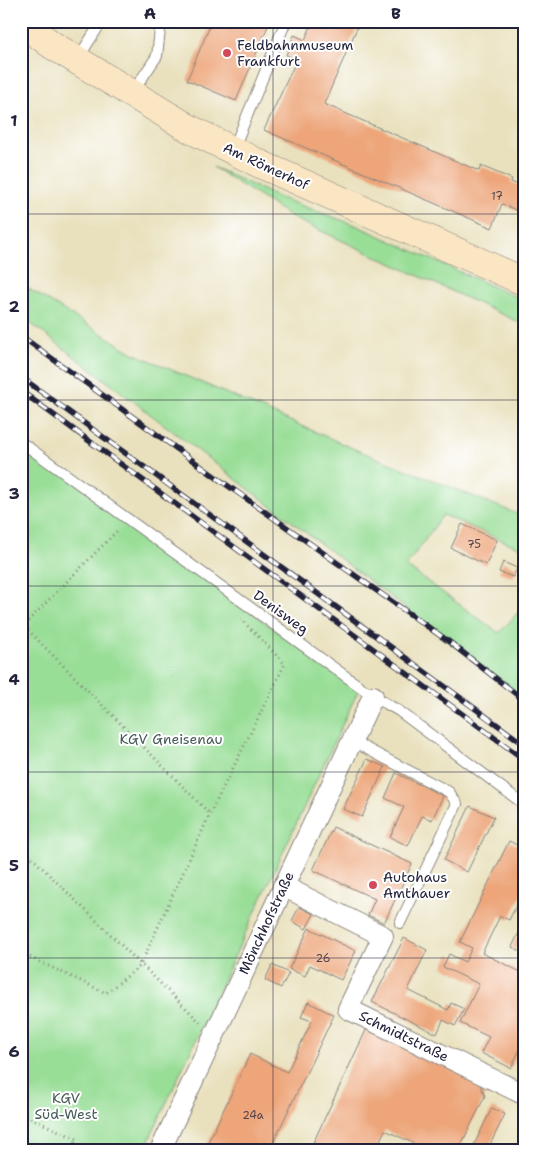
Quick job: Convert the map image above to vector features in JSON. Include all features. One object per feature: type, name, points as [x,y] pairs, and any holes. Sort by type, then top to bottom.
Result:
[{"type":"main road","name":"Am Römerhof","points":[[21,22],[77,60],[190,129],[525,282]]},
{"type":"street","name":"Mönchhofstraße","points":[[160,1151],[373,696]]},
{"type":"street","name":"Schmidtstraße","points":[[283,886],[383,936],[348,1009],[525,1095]]},
{"type":"lane","points":[[77,60],[102,21]]},
{"type":"lane","points":[[132,94],[157,56],[161,21]]},
{"type":"lane","points":[[233,150],[286,21]]},
{"type":"lane","name":"Denisweg","points":[[21,442],[373,696],[399,711],[525,805]]},
{"type":"lane","points":[[352,741],[449,792],[458,804],[400,923]]},
{"type":"path","points":[[128,520],[22,626],[210,814]]},
{"type":"path","points":[[21,953],[106,993],[140,966],[210,814],[284,664],[238,617]]},
{"type":"path","points":[[21,847],[140,966],[214,1035]]},
{"type":"path","points":[[21,1114],[77,1140],[72,1151]]},
{"type":"green space","points":[[213,167],[280,198],[355,225],[525,301],[525,325],[295,219]]},
{"type":"green space","points":[[21,284],[133,353],[357,450],[525,517],[525,550],[443,515],[406,566],[499,633],[525,605],[525,699],[21,316]]},
{"type":"green space","name":"KGV Gneisenau","points":[[21,442],[358,691],[144,1151],[21,1151]]},
{"type":"building","name":"Feldbahnmuseum Frankfurt","points":[[212,21],[257,21],[268,26],[236,101],[187,80]]},
{"type":"building","points":[[313,21],[360,21],[324,104],[479,171],[481,166],[512,179],[511,182],[525,188],[525,214],[502,204],[492,228],[264,130],[297,59],[286,55],[294,35],[305,40]]},
{"type":"building","points":[[462,524],[497,540],[486,565],[451,548]]},
{"type":"building","points":[[503,562],[517,568],[513,577],[499,572]]},
{"type":"building","points":[[367,759],[385,767],[362,817],[343,809]]},
{"type":"building","points":[[396,773],[443,796],[432,820],[422,816],[408,846],[390,837],[404,807],[385,798]]},
{"type":"building","points":[[470,806],[494,817],[467,872],[444,860]]},
{"type":"building","name":"Autohaus Amthauer","points":[[333,827],[412,864],[384,923],[368,915],[375,899],[313,870]]},
{"type":"building","points":[[509,841],[525,849],[525,888],[509,920],[500,916],[482,953],[525,974],[525,1039],[511,1068],[481,1053],[489,1037],[460,1023],[479,984],[443,967],[449,954],[465,962],[472,948],[460,942]]},
{"type":"building","points":[[299,907],[314,914],[306,929],[292,921]]},
{"type":"building","points":[[525,920],[525,954],[512,947]]},
{"type":"building","points":[[309,928],[356,951],[341,980],[310,965],[305,976],[289,969]]},
{"type":"building","points":[[404,938],[427,950],[408,990],[448,1010],[451,1003],[464,1009],[455,1026],[443,1020],[437,1034],[372,1002]]},
{"type":"building","points":[[272,965],[289,973],[281,988],[265,980]]},
{"type":"building","points":[[308,1002],[334,1015],[269,1151],[204,1151],[250,1054],[287,1072],[312,1021],[301,1017]]},
{"type":"building","points":[[368,1026],[477,1077],[485,1096],[458,1151],[430,1151],[385,1130],[375,1151],[329,1151],[313,1143]]},
{"type":"building","points":[[492,1108],[505,1114],[487,1151],[471,1151]]},
{"type":"railway","points":[[21,336],[217,478],[448,641],[525,701]]},
{"type":"railway","points":[[21,377],[525,745]]},
{"type":"railway","points":[[21,391],[525,760]]},
{"type":"place","name":"Feldbahnmuseum Frankfurt","points":[[227,53]]},
{"type":"place","name":"Autohaus Amthauer","points":[[373,885]]},
{"type":"park label","name":"KGV Süd-West","points":[[66,1106]]}]
